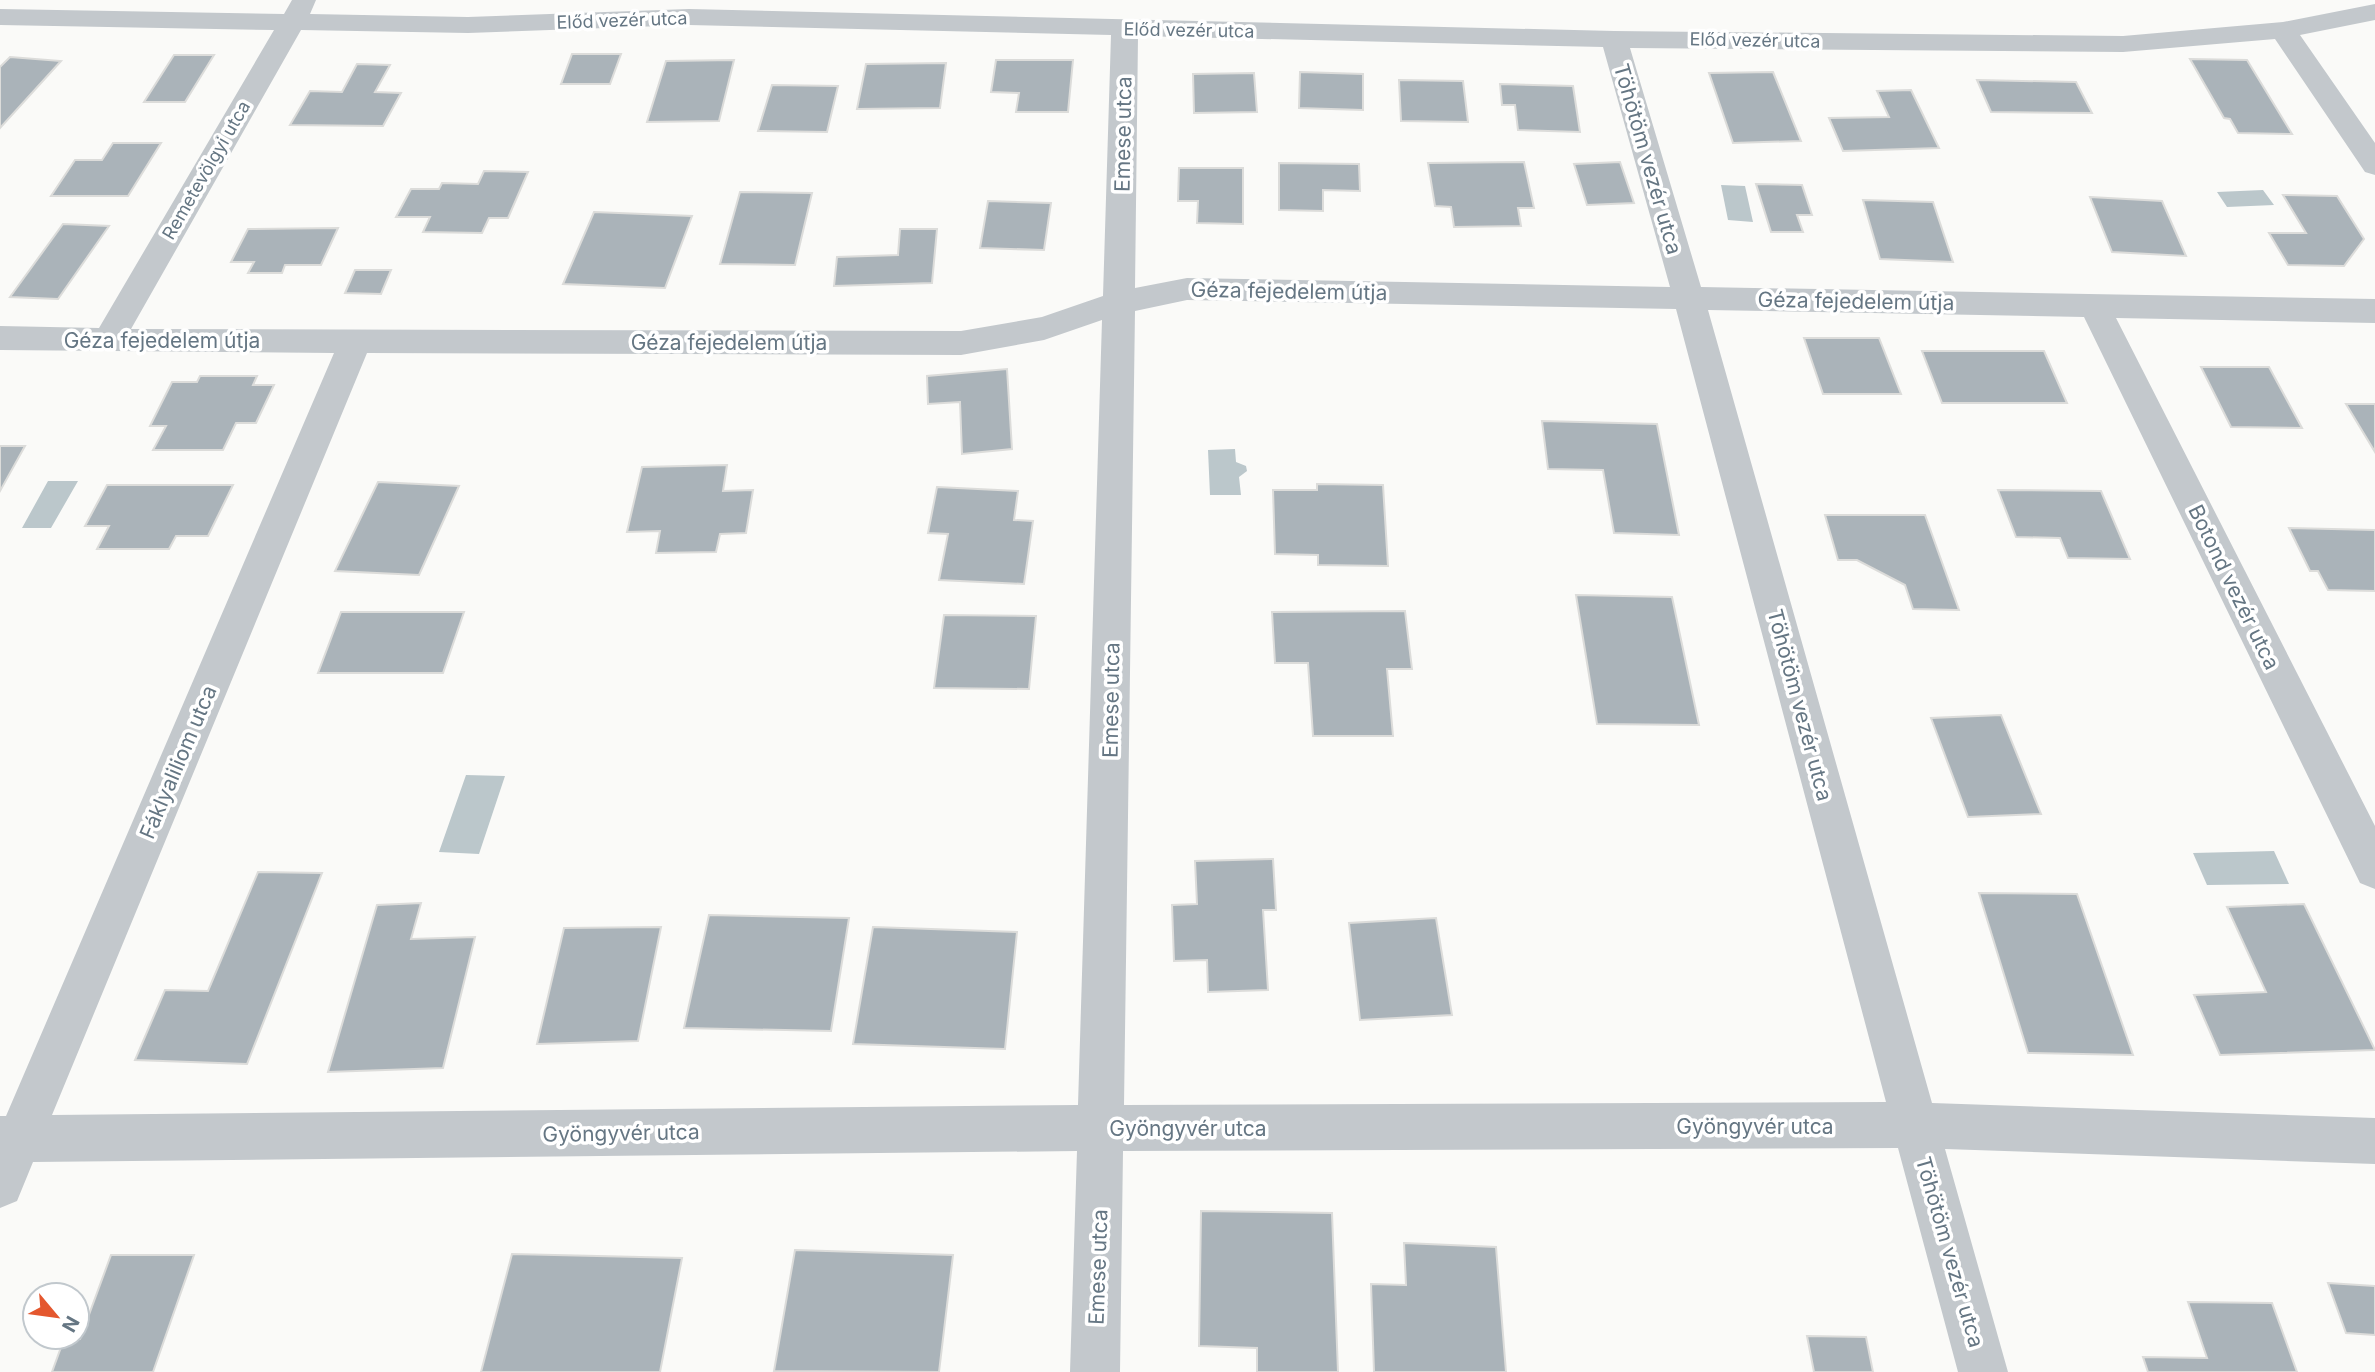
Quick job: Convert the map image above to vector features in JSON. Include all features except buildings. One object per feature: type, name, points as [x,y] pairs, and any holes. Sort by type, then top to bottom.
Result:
[{"type":"street","name":"Előd vezér utca","points":[[0,17],[299,10],[468,25],[692,9],[1125,29],[1614,39],[2123,44],[2283,30],[2375,12]]},
{"type":"street","name":"Remetevölgyi utca","points":[[108,341],[299,10]]},
{"type":"street","name":"Emese utca","points":[[1095,1372],[1125,29]]},
{"type":"street","points":[[2283,30],[2375,165]]},
{"type":"street","name":"Töhötöm vezér utca","points":[[1614,39],[1689,299],[1983,1372]]},
{"type":"street","name":"Géza fejedelem útja","points":[[0,338],[108,341],[961,343],[1044,328],[1119,303],[1187,289],[2375,311]]},
{"type":"street","name":"Botond vezér utca","points":[[2094,304],[2375,869]]},
{"type":"street","name":"Fáklyaliliom utca","points":[[0,1184],[10,1139],[356,341]]},
{"type":"street","name":"Gyöngyvér utca","points":[[10,1139],[1102,1128],[1914,1125],[2375,1140]]},
{"type":"shaded area","points":[[1721,185],[1745,186],[1753,222],[1728,220]]},
{"type":"shaded area","points":[[2263,190],[2274,205],[2227,207],[2217,192]]},
{"type":"shaded area","points":[[1235,449],[1236,462],[1246,466],[1247,471],[1239,477],[1241,495],[1210,495],[1208,450]]},
{"type":"shaded area","points":[[48,481],[78,481],[51,528],[22,528]]},
{"type":"shaded area","points":[[466,775],[505,776],[479,854],[439,852]]},
{"type":"shaded area","points":[[2274,851],[2289,884],[2207,885],[2193,853]]}]
